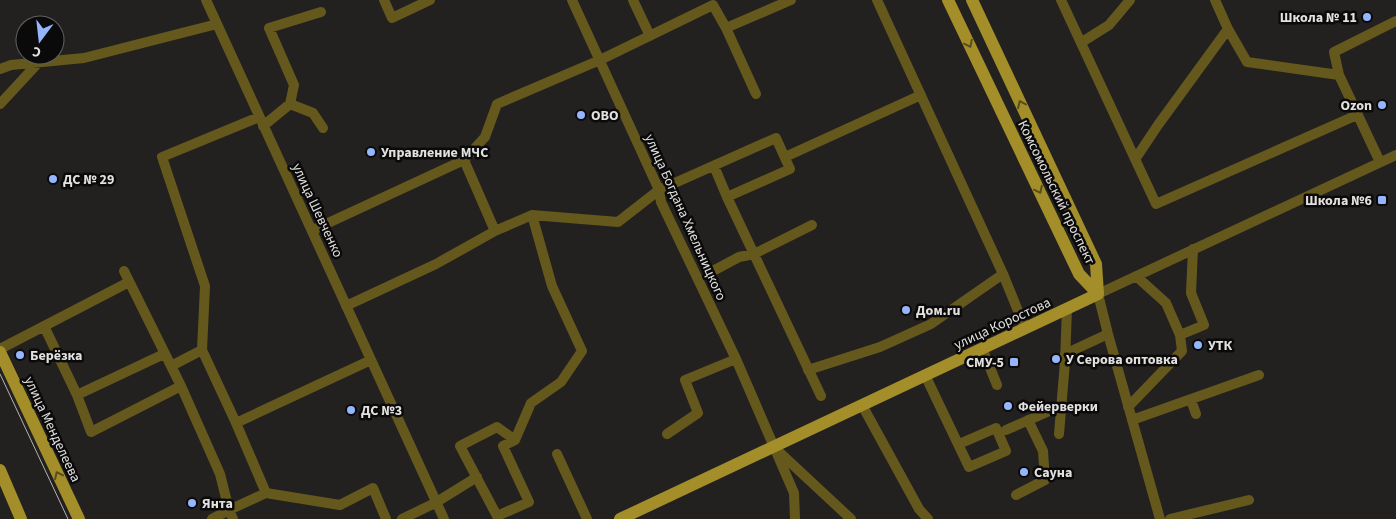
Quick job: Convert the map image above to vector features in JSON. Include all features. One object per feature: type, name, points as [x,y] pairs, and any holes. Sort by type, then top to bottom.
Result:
[{"type":"main road","name":"Комсомольский проспект","points":[[948,0],[1079,274],[1098,294]]},
{"type":"main road","name":"Комсомольский проспект","points":[[972,0],[1096,264],[1098,294]]},
{"type":"main road","name":"улица Коростова","points":[[620,519],[1098,294]]},
{"type":"main road","name":"улица Менделеева","points":[[0,351],[79,519]]},
{"type":"main road","points":[[0,470],[22,519]]},
{"type":"street","name":"улица Шевченко","points":[[206,0],[443,519]]},
{"type":"street","name":"улица Шевченко","points":[[206,0],[443,519]]},
{"type":"street","points":[[384,0],[392,18],[430,0]]},
{"type":"street","name":"улица Богдана Хмельницкого","points":[[572,0],[659,190],[661,202],[736,359],[794,493],[796,519]]},
{"type":"street","points":[[633,0],[650,36]]},
{"type":"street","points":[[726,28],[791,0]]},
{"type":"street","points":[[877,0],[1003,274],[1025,328]]},
{"type":"street","points":[[1062,0],[1156,204],[1357,115]]},
{"type":"street","points":[[1082,42],[1109,25],[1130,0]]},
{"type":"street","points":[[1215,0],[1228,29],[1247,62],[1339,75]]},
{"type":"street","points":[[312,230],[464,160],[485,137],[496,104],[600,60],[650,36],[712,2],[756,94]]},
{"type":"street","points":[[266,493],[202,350],[205,286],[162,158],[261,121],[290,104],[294,85],[269,28],[321,12]]},
{"type":"street","points":[[1380,162],[1339,75],[1334,52],[1396,21]]},
{"type":"street","points":[[65,60],[84,58],[216,24]]},
{"type":"street","points":[[1136,158],[1228,29]]},
{"type":"street","points":[[0,69],[20,65]]},
{"type":"street","points":[[0,104],[36,65]]},
{"type":"street","points":[[785,158],[920,95]]},
{"type":"street","points":[[290,104],[313,113],[322,128]]},
{"type":"street","points":[[346,306],[436,264],[495,231],[532,215],[618,222],[659,190],[776,138],[790,169],[727,197]]},
{"type":"street","name":"улица Коростова","points":[[1098,294],[1396,154]]},
{"type":"street","points":[[464,160],[495,231]]},
{"type":"street","points":[[714,166],[821,396]]},
{"type":"street","points":[[515,440],[498,427],[460,446],[497,516],[529,502],[503,446],[515,440],[531,403],[561,382],[582,350],[552,286],[532,215]]},
{"type":"street","points":[[711,272],[739,257],[754,254],[812,225]]},
{"type":"street","points":[[1180,335],[1204,325],[1191,293],[1193,249]]},
{"type":"street","points":[[124,271],[181,386],[220,474],[231,515]]},
{"type":"street","points":[[808,370],[880,347],[931,324],[1003,274]]},
{"type":"street","points":[[1128,407],[1182,351],[1180,335],[1166,303],[1136,276]]},
{"type":"street","points":[[0,351],[130,282]]},
{"type":"street","points":[[1098,294],[1160,519]]},
{"type":"street","points":[[1059,434],[1063,405],[1067,308]]},
{"type":"street","points":[[44,326],[77,396],[91,432],[181,386]]},
{"type":"street","points":[[1065,354],[1108,334]]},
{"type":"street","points":[[982,348],[997,384]]},
{"type":"street","points":[[170,366],[202,350]]},
{"type":"street","points":[[77,396],[164,354]]},
{"type":"street","points":[[666,434],[698,413],[685,380],[736,359]]},
{"type":"street","points":[[236,423],[371,360]]},
{"type":"street","points":[[925,375],[969,467],[1006,451],[996,428],[959,444]]},
{"type":"street","points":[[1132,420],[1259,375]]},
{"type":"street","points":[[1191,400],[1196,414]]},
{"type":"street","points":[[862,405],[919,509],[928,519]]},
{"type":"street","points":[[1006,430],[1063,405]]},
{"type":"street","points":[[1016,495],[1045,480],[1042,451],[1028,420]]},
{"type":"street","points":[[774,447],[851,519]]},
{"type":"street","points":[[557,454],[587,519]]},
{"type":"street","points":[[402,519],[435,503],[476,477]]},
{"type":"street","points":[[212,519],[231,515],[266,493],[340,505],[373,488],[386,519]]},
{"type":"street","points":[[1170,519],[1249,500]]},
{"type":"tram line","points":[[0,374],[68,519]]},
{"type":"place","name":"Школа № 11","points":[[1367,17]]},
{"type":"place","name":"Ozon","points":[[1382,105]]},
{"type":"place","name":"ОВО","points":[[581,115]]},
{"type":"place","name":"Управление МЧС","points":[[371,152]]},
{"type":"place","name":"ДС № 29","points":[[53,179]]},
{"type":"place","name":"Школа №6","points":[[1382,200]]},
{"type":"place","name":"Дом.ru","points":[[906,310]]},
{"type":"place","name":"УТК","points":[[1198,345]]},
{"type":"place","name":"Берёзка","points":[[20,355]]},
{"type":"place","name":"У Серова оптовка","points":[[1056,359]]},
{"type":"place","name":"СМУ-5","points":[[1014,362]]},
{"type":"place","name":"Фейерверки","points":[[1008,406]]},
{"type":"place","name":"ДС №3","points":[[351,410]]},
{"type":"place","name":"Сауна","points":[[1024,472]]},
{"type":"place","name":"Янта","points":[[192,503]]}]
